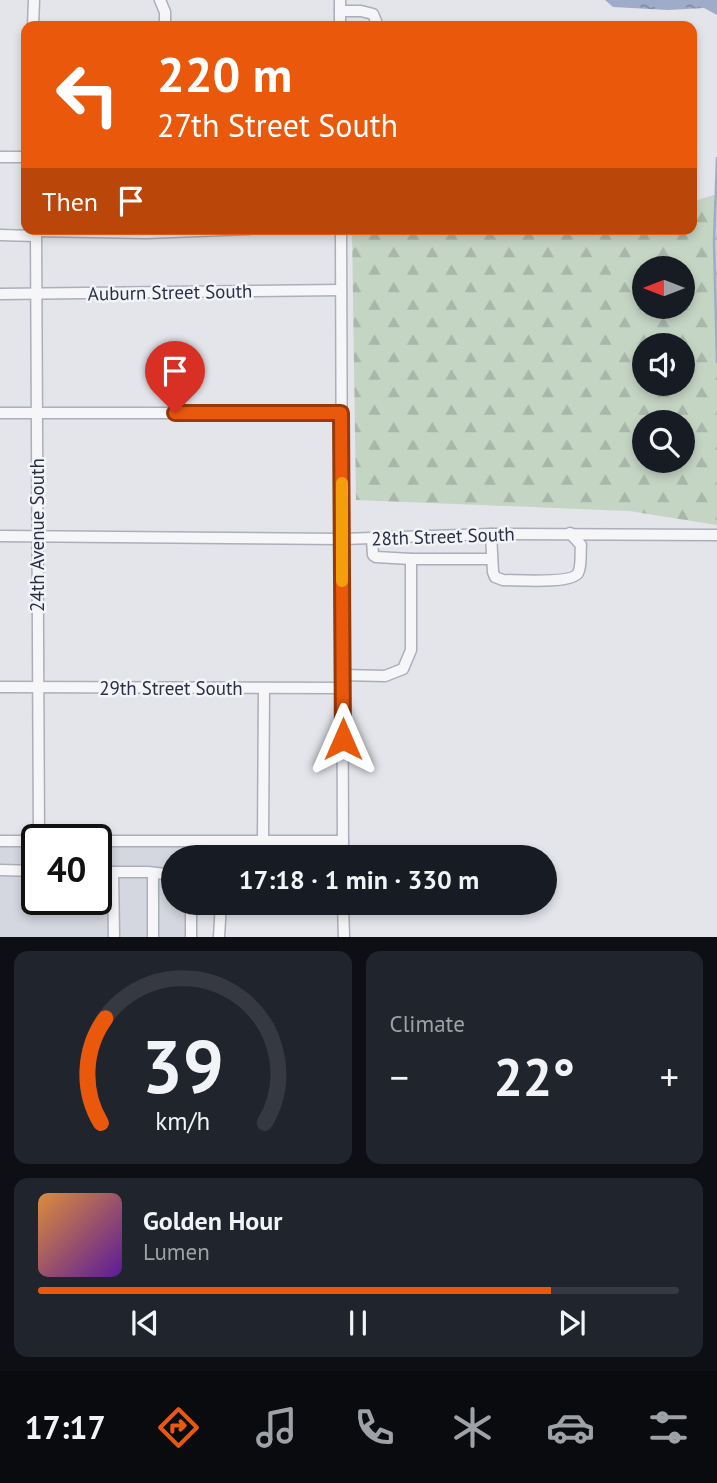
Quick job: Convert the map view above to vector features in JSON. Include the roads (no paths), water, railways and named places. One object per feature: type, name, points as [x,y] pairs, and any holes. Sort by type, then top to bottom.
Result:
[{"type":"street","points":[[33,21],[34,0]]},
{"type":"street","points":[[160,0],[165,21]]},
{"type":"street","points":[[340,5],[373,14],[376,21]]},
{"type":"street","points":[[0,157],[21,158]]},
{"type":"street","points":[[0,235],[21,233]]},
{"type":"street","name":"24th Avenue South","points":[[36,235],[38,824]]},
{"type":"street","points":[[341,235],[343,845]]},
{"type":"street","name":"Auburn Street South","points":[[0,294],[341,290]]},
{"type":"street","points":[[0,414],[341,413]]},
{"type":"street","points":[[491,534],[495,577],[503,580],[573,578],[580,566],[581,545],[570,533]]},
{"type":"street","name":"28th Street South","points":[[0,536],[372,539],[570,533],[717,535]]},
{"type":"street","points":[[372,539],[373,555],[376,557],[492,559]]},
{"type":"street","points":[[342,675],[385,677],[403,669],[411,650],[411,559]]},
{"type":"street","name":"29th Street South","points":[[0,687],[343,688]]},
{"type":"street","points":[[262,841],[264,688]]},
{"type":"street","points":[[0,841],[21,841]]},
{"type":"street","points":[[112,841],[343,841]]},
{"type":"street","points":[[0,870],[21,871]]},
{"type":"street","points":[[114,937],[113,872],[161,874]]},
{"type":"street","points":[[153,873],[153,937]]},
{"type":"street","points":[[191,915],[191,937]]},
{"type":"street","points":[[219,937],[220,915]]},
{"type":"street","points":[[344,915],[344,937]]},
{"type":"water","points":[[605,0],[717,0],[717,15],[704,8],[668,10],[613,7]]},
{"type":"waterway","points":[[717,158],[714,242],[717,362]]}]
